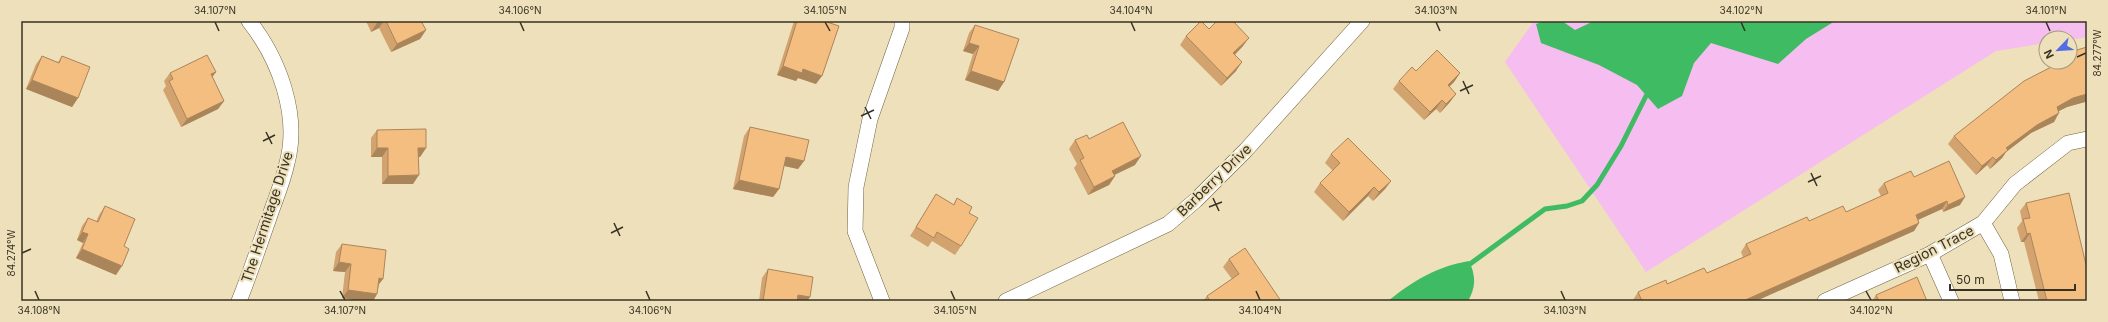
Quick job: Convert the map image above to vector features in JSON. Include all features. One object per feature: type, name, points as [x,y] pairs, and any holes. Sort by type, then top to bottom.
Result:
[{"type":"street","name":"The Hermitage Drive","points":[[239,301],[288,163],[291,138],[290,113],[284,89],[264,44],[249,21]]},
{"type":"street","points":[[882,301],[856,231],[856,187],[870,119],[902,28],[902,21]]},
{"type":"street","name":"Barberry Drive","points":[[1006,301],[1168,224],[1196,200],[1246,150],[1362,21]]},
{"type":"street","name":"Region Trace","points":[[1824,301],[1930,254],[1983,224],[2015,184],[2068,143],[2087,139]]},
{"type":"street","points":[[1983,224],[2001,254],[2012,301]]},
{"type":"street","points":[[1930,254],[1951,301]]},
{"type":"shaded area","points":[[1534,21],[2087,21],[2087,37],[2078,39],[2078,30],[2038,30],[2038,44],[1996,51],[1646,272],[1505,62]]},
{"type":"shaded area","points":[[1545,21],[1562,21],[1575,30],[1594,21],[1835,21],[1806,39],[1778,64],[1711,43],[1694,63],[1682,96],[1658,109],[1637,85],[1599,65],[1541,43],[1536,24]]},
{"type":"shaded area","points":[[1469,261],[1474,277],[1474,286],[1468,301],[1388,301],[1426,275],[1446,267]]},
{"type":"building","points":[[386,21],[421,21],[426,30],[397,44]]},
{"type":"building","points":[[797,21],[824,21],[839,26],[822,76],[803,69],[802,73],[783,66]]},
{"type":"building","points":[[1201,21],[1209,29],[1217,21],[1233,21],[1249,38],[1233,53],[1242,62],[1227,78],[1186,36]]},
{"type":"building","points":[[975,25],[1019,39],[1004,82],[971,71],[979,46],[969,43]]},
{"type":"building","points":[[2087,47],[2087,94],[2073,98],[2057,107],[2059,113],[2037,125],[2006,148],[2008,150],[1996,160],[1993,157],[1982,166],[1954,136],[2024,81],[2045,70],[2078,70],[2078,50]]},
{"type":"building","points":[[1437,50],[1460,73],[1448,85],[1456,94],[1446,104],[1442,100],[1430,112],[1399,81],[1412,67],[1416,71]]},
{"type":"building","points":[[207,55],[216,72],[211,74],[224,101],[187,119],[169,81],[173,79],[170,73]]},
{"type":"building","points":[[42,56],[59,63],[62,56],[90,67],[78,98],[32,80]]},
{"type":"building","points":[[1123,122],[1141,156],[1112,171],[1115,176],[1094,187],[1080,160],[1084,158],[1075,140],[1087,135],[1089,139]]},
{"type":"building","points":[[750,127],[809,140],[804,161],[786,157],[779,189],[739,180]]},
{"type":"building","points":[[426,129],[426,148],[418,148],[419,175],[388,176],[388,148],[377,148],[377,130]]},
{"type":"building","points":[[1348,138],[1391,181],[1379,192],[1374,187],[1349,212],[1320,183],[1340,163],[1331,154]]},
{"type":"building","points":[[1949,161],[1965,197],[1948,205],[1947,201],[1916,215],[1919,223],[1743,301],[1642,301],[1638,292],[1666,280],[1667,284],[1704,268],[1707,273],[1751,254],[1746,244],[1807,217],[1809,221],[1843,206],[1846,212],[1888,193],[1884,183],[1911,171],[1914,177]]},
{"type":"building","points":[[2069,193],[2087,269],[2087,301],[2047,301],[2030,233],[2027,234],[2023,219],[2030,218],[2026,203]]},
{"type":"building","points":[[936,194],[954,205],[957,198],[972,207],[969,213],[978,218],[961,246],[937,232],[934,238],[916,227]]},
{"type":"building","points":[[105,206],[135,219],[124,246],[129,249],[122,266],[82,249],[88,234],[82,232],[88,218],[98,222]]},
{"type":"building","points":[[342,244],[386,250],[383,279],[379,278],[377,294],[348,290],[351,264],[339,262]]},
{"type":"building","points":[[1245,248],[1281,301],[1210,301],[1207,296],[1239,274],[1229,259]]},
{"type":"building","points":[[768,269],[813,277],[810,297],[798,295],[797,301],[763,301]]},
{"type":"building","points":[[1917,277],[1927,301],[1879,301],[1876,295]]},
{"type":"waterway","points":[[1470,264],[1545,209],[1567,206],[1582,201],[1597,185],[1621,146],[1646,96]]}]
